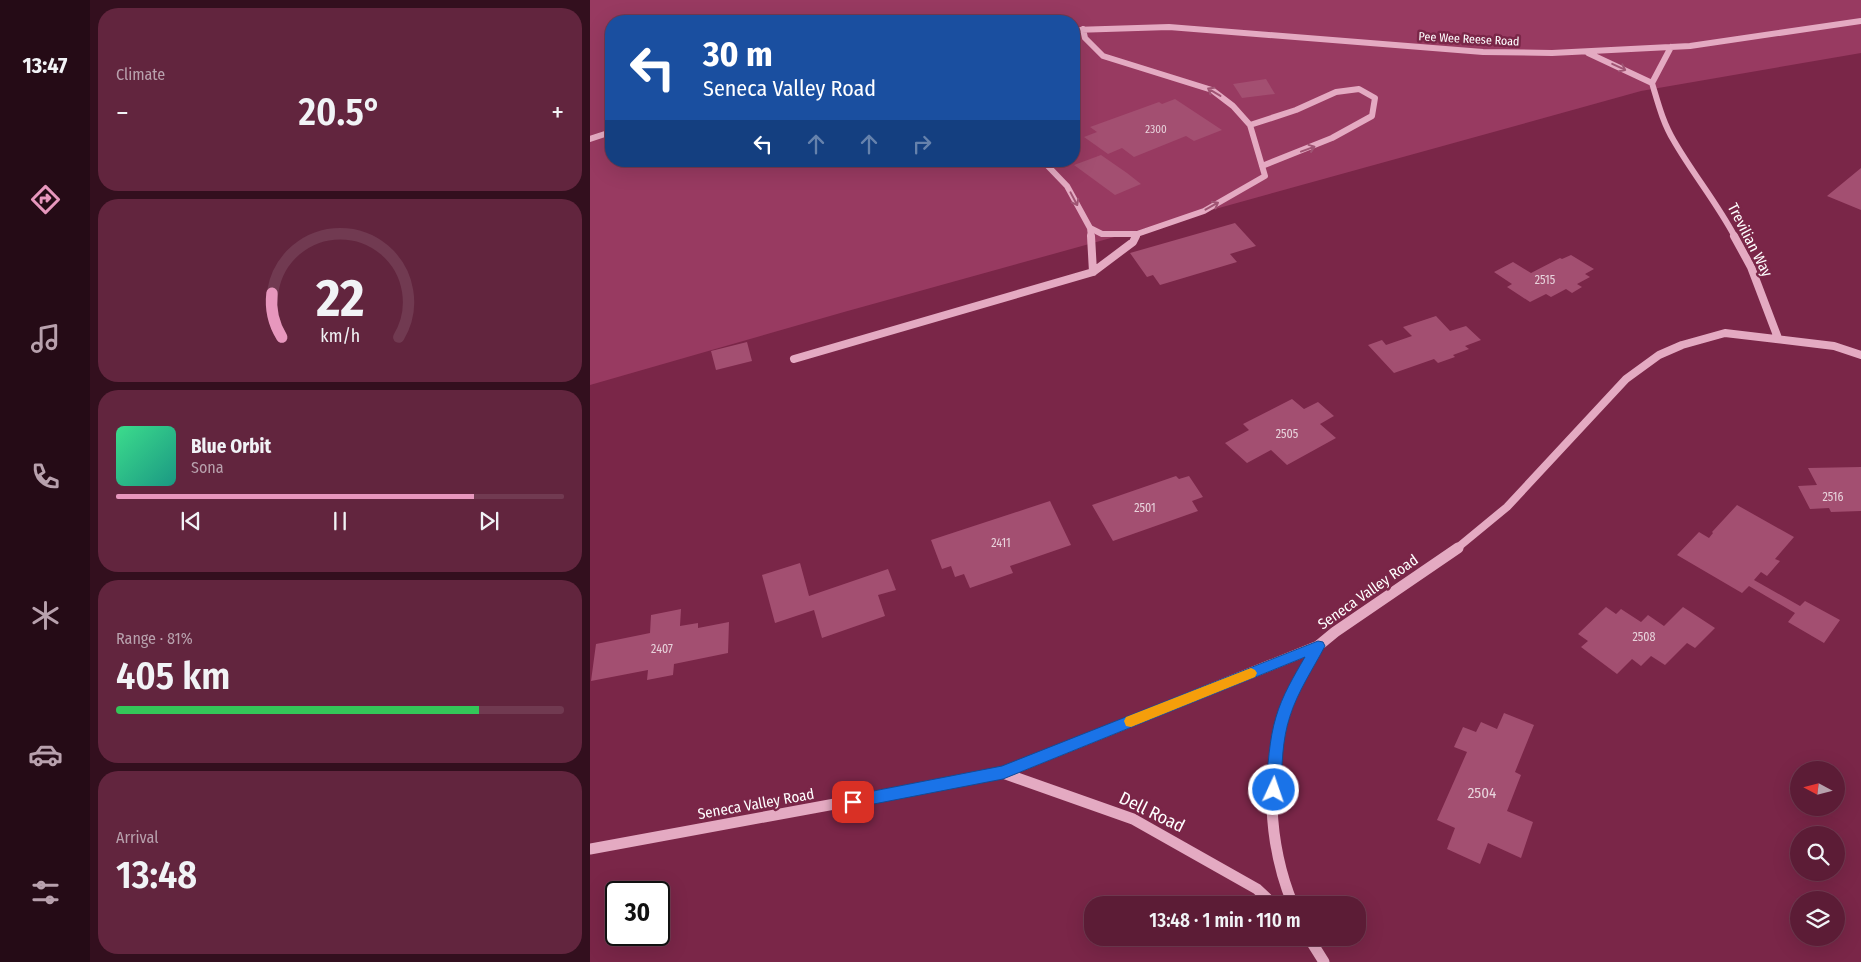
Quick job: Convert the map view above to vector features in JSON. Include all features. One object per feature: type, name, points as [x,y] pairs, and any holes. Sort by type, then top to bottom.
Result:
[{"type":"street","name":"Pee Wee Reese Road","points":[[1080,29],[1169,27],[1483,52],[1586,52],[1713,43],[1861,21]]},
{"type":"street","points":[[1083,29],[1085,38],[1102,56],[1212,90],[1233,106],[1250,126],[1265,176],[1204,211],[1137,234],[1102,234],[1090,228]]},
{"type":"street","points":[[1586,52],[1652,83],[1671,47]]},
{"type":"street","name":"Trevilian Way","points":[[1652,83],[1661,114],[1674,141],[1700,178],[1751,267],[1778,338]]},
{"type":"street","points":[[1250,126],[1296,110],[1336,92],[1360,89],[1375,98],[1372,116],[1316,146],[1262,166]]},
{"type":"street","points":[[590,139],[605,134]]},
{"type":"street","points":[[1049,167],[1068,186],[1090,228],[1093,272]]},
{"type":"street","points":[[794,359],[1093,272],[1133,242],[1137,234]]},
{"type":"street","name":"Seneca Valley Road","points":[[590,849],[891,795],[1003,772],[1318,646],[1335,632],[1452,553],[1507,506],[1626,379],[1642,366],[1659,355],[1682,345],[1724,333],[1778,338]]},
{"type":"street","points":[[1778,338],[1834,346],[1861,355]]},
{"type":"street","points":[[1290,896],[1278,865],[1273,819],[1274,776],[1283,717],[1298,680],[1318,646]]},
{"type":"street","name":"Dell Road","points":[[1003,772],[1133,818],[1257,889],[1264,896]]},
{"type":"street","points":[[1314,946],[1324,962]]},
{"type":"shaded area","points":[[590,0],[1861,0],[1861,53],[1641,91],[844,312],[590,385]]},
{"type":"building","points":[[1266,79],[1275,94],[1242,98],[1233,84]]},
{"type":"building","points":[[1175,99],[1222,130],[1194,141],[1186,136],[1134,157],[1122,148],[1108,154],[1084,137],[1097,132],[1090,127],[1159,102],[1162,104]]},
{"type":"building","points":[[1101,155],[1141,184],[1115,195],[1077,167],[1080,167],[1080,163]]},
{"type":"building","points":[[1861,168],[1861,210],[1827,196]]},
{"type":"building","points":[[1235,223],[1256,246],[1230,254],[1237,262],[1160,285],[1153,275],[1147,277],[1130,253]]},
{"type":"building","points":[[1571,255],[1594,269],[1585,274],[1590,277],[1577,284],[1582,287],[1572,293],[1566,289],[1551,297],[1546,294],[1530,302],[1507,287],[1512,284],[1494,272],[1513,262],[1531,273],[1560,258]]},
{"type":"building","points":[[1436,316],[1450,331],[1466,326],[1481,340],[1465,346],[1469,349],[1453,355],[1455,357],[1438,363],[1434,359],[1394,373],[1368,345],[1382,340],[1386,345],[1412,336],[1403,327]]},
{"type":"building","points":[[747,342],[752,361],[716,370],[711,351]]},
{"type":"building","points":[[1292,399],[1304,409],[1318,402],[1334,416],[1320,424],[1336,438],[1287,465],[1271,450],[1247,463],[1225,443],[1249,430],[1243,424]]},
{"type":"building","points":[[1861,467],[1861,511],[1831,512],[1829,508],[1810,509],[1798,486],[1817,485],[1808,468]]},
{"type":"building","points":[[1176,476],[1179,479],[1189,476],[1203,497],[1192,501],[1198,511],[1113,541],[1092,505]]},
{"type":"building","points":[[1050,501],[1071,545],[1010,566],[1013,573],[970,588],[964,574],[955,577],[951,566],[942,569],[931,540]]},
{"type":"building","points":[[1737,505],[1794,537],[1775,559],[1780,561],[1767,576],[1761,572],[1754,580],[1800,606],[1805,601],[1840,620],[1824,643],[1788,622],[1795,613],[1749,586],[1742,593],[1677,555],[1699,532],[1709,538],[1712,532]]},
{"type":"building","points":[[800,563],[809,596],[888,569],[896,590],[878,595],[885,616],[822,638],[814,610],[775,623],[762,575]]},
{"type":"building","points":[[1606,607],[1616,614],[1621,609],[1641,622],[1648,615],[1664,626],[1683,607],[1715,628],[1695,648],[1687,643],[1665,665],[1651,656],[1641,666],[1632,659],[1617,674],[1581,647],[1588,641],[1578,634]]},
{"type":"building","points":[[681,609],[680,626],[698,623],[698,628],[729,622],[728,653],[674,664],[673,675],[647,680],[648,670],[591,681],[596,644],[650,633],[651,615]]},
{"type":"building","points":[[1504,713],[1534,725],[1515,772],[1521,775],[1507,811],[1533,822],[1521,858],[1488,843],[1480,864],[1447,849],[1455,828],[1437,820],[1467,752],[1454,747],[1463,727],[1476,732],[1481,722],[1497,729]]},
{"type":"slow traffic","points":[[1131,721],[1251,673]]},
{"type":"route","points":[[853,802],[1003,772],[1318,646],[1298,680],[1283,717],[1277,746],[1274,790]]}]
